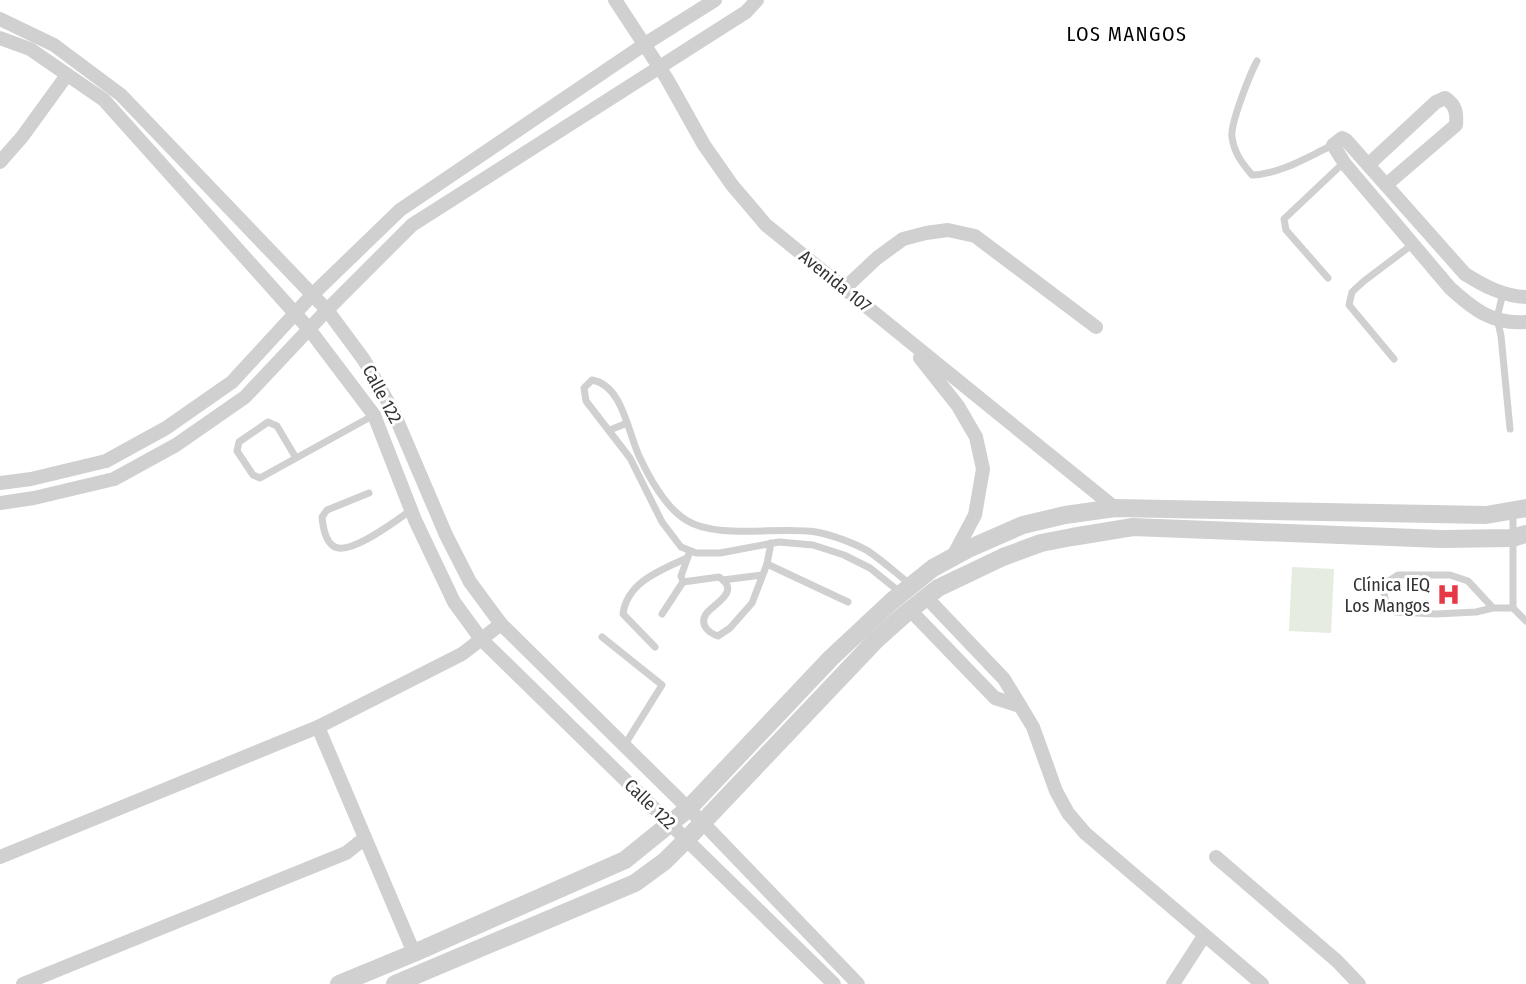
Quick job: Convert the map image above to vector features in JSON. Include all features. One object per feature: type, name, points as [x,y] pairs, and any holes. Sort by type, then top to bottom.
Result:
[{"type":"street","name":"Avenida 107","points":[[615,0],[645,44],[704,145],[732,185],[766,225],[1115,508]]},
{"type":"street","points":[[0,483],[31,479],[106,461],[166,428],[232,382],[312,295],[400,210],[645,44],[715,0]]},
{"type":"street","points":[[0,503],[34,498],[114,479],[176,445],[245,397],[412,225],[746,12],[757,0]]},
{"type":"street","name":"Calle 122","points":[[0,19],[54,45],[121,95],[327,310],[364,360],[393,411],[451,545],[470,582],[501,624],[702,822],[858,984]]},
{"type":"street","name":"Calle 122","points":[[0,38],[30,49],[104,100],[309,329],[374,415],[411,510],[454,602],[481,639],[834,984]]},
{"type":"street","points":[[0,162],[22,137],[67,75]]},
{"type":"street","points":[[1368,165],[1436,102],[1445,98],[1452,102],[1457,115],[1456,124],[1386,186]]},
{"type":"street","points":[[1526,297],[1503,293],[1483,285],[1466,274],[1346,140],[1342,138],[1333,145],[1345,164],[1450,288],[1481,314],[1514,323],[1526,322]]},
{"type":"street","points":[[845,288],[877,258],[903,239],[948,230],[975,236],[1096,327]]},
{"type":"street","points":[[903,338],[958,406],[976,437],[983,469],[975,515],[952,558]]},
{"type":"street","points":[[339,984],[625,860],[688,809],[831,658],[906,589],[933,568],[1023,525],[1065,515],[1115,508],[1485,515],[1519,509]]},
{"type":"street","points":[[395,984],[635,883],[665,861],[686,840],[876,640],[938,588],[1003,557],[1041,543],[1133,527],[1441,539],[1519,536]]},
{"type":"street","points":[[926,597],[1004,679],[1033,727],[1056,791],[1068,813],[1079,826],[1109,855],[1262,984]]},
{"type":"street","points":[[910,610],[995,698],[1020,706]]},
{"type":"street","points":[[0,857],[318,727],[462,654],[501,624]]},
{"type":"street","points":[[318,727],[414,953]]},
{"type":"street","points":[[23,984],[346,853],[365,838]]},
{"type":"street","points":[[1216,857],[1337,961],[1359,984]]},
{"type":"street","points":[[1173,984],[1204,936]]},
{"type":"street","points":[[450,937],[459,957]]},
{"type":"lane","points":[[1257,60],[1248,79],[1231,135],[1238,159],[1252,175],[1287,168],[1333,145]]},
{"type":"lane","points":[[1328,278],[1286,230],[1284,219],[1345,164]]},
{"type":"lane","points":[[1394,359],[1350,305],[1352,292],[1413,244]]},
{"type":"lane","points":[[1503,293],[1497,318],[1501,336],[1510,429]]},
{"type":"lane","points":[[688,554],[671,536],[630,458],[586,401],[584,388],[592,380],[600,381],[623,409],[640,458],[670,507],[686,520],[702,528],[724,532],[781,530],[818,532],[867,550],[906,589]]},
{"type":"lane","points":[[296,458],[277,426],[268,422],[239,442],[237,451],[254,475],[260,478],[374,415]]},
{"type":"lane","points":[[610,430],[627,423]]},
{"type":"lane","points":[[369,493],[327,510],[322,518],[323,529],[334,547],[343,549],[376,534],[411,510]]},
{"type":"lane","points":[[1513,608],[1519,509]]},
{"type":"lane","points":[[655,647],[623,614],[624,602],[646,579],[688,554],[720,553],[779,542],[813,545],[844,555],[906,589]]},
{"type":"lane","points":[[662,614],[683,582],[719,577],[727,589],[725,598],[705,618],[705,627],[710,634],[718,636],[730,628],[752,603],[767,564],[771,543]]},
{"type":"lane","points":[[683,582],[681,576],[688,554]]},
{"type":"lane","points":[[767,564],[848,602]]},
{"type":"lane","points":[[723,580],[762,574]]},
{"type":"lane","points":[[1493,608],[1468,581],[1450,575],[1398,574],[1383,585],[1386,605],[1396,612],[1436,614],[1513,608],[1526,621]]},
{"type":"lane","points":[[602,637],[662,686],[624,746]]},
{"type":"shaded area","points":[[1292,567],[1334,569],[1331,633],[1289,631]]},
{"type":"place","name":"Clínica IEQ Los Mangos","points":[[1448,595]]},
{"type":"district","name":"LOS MANGOS","points":[[1127,34]]}]
